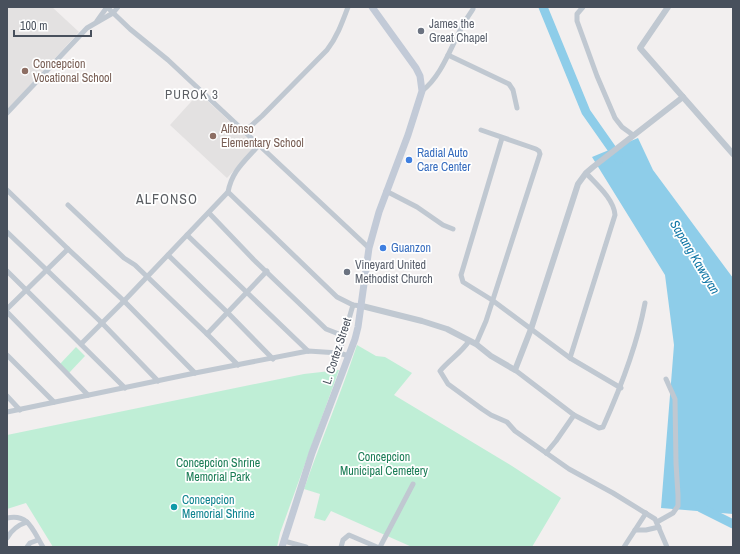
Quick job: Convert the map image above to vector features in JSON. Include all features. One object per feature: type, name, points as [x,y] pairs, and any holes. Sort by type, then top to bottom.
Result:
[{"type":"main road","points":[[372,7],[416,68],[420,76],[422,91]]},
{"type":"main road","name":"L. Cortez Street","points":[[283,544],[312,453],[349,356],[358,327],[369,248],[386,191],[408,135],[422,91]]},
{"type":"street","points":[[97,22],[107,7],[168,60],[258,146],[369,248]]},
{"type":"street","points":[[7,113],[55,64],[75,39],[87,28],[113,13],[118,7]]},
{"type":"street","points":[[244,132],[262,116],[327,50],[334,41],[348,7]]},
{"type":"street","points":[[583,7],[577,14],[578,20],[597,76],[615,118],[631,137]]},
{"type":"street","points":[[668,7],[640,48],[733,154]]},
{"type":"street","points":[[422,91],[429,86],[448,55],[463,24],[473,9]]},
{"type":"street","points":[[448,55],[509,84],[513,90],[517,108]]},
{"type":"street","points":[[515,370],[531,329],[578,184],[586,173],[593,167],[683,97]]},
{"type":"street","points":[[476,344],[486,320],[540,154],[536,149],[481,130]]},
{"type":"street","points":[[502,138],[461,275],[464,282],[492,300],[570,358],[621,388]]},
{"type":"street","points":[[81,344],[228,192],[234,172],[258,146]]},
{"type":"street","points":[[570,358],[614,215],[614,211],[608,198],[586,173]]},
{"type":"street","points":[[7,190],[124,301],[195,373]]},
{"type":"street","points":[[386,191],[417,207],[443,225],[453,229]]},
{"type":"street","points":[[228,192],[338,297],[353,305],[362,306],[447,329],[476,344],[491,356],[515,370],[574,415],[599,428],[603,427],[621,388],[640,328],[645,303]]},
{"type":"street","points":[[68,205],[124,258],[135,265],[238,365]]},
{"type":"street","points":[[209,213],[326,329],[344,336]]},
{"type":"street","points":[[7,232],[102,323],[158,381]]},
{"type":"street","points":[[187,235],[308,351]]},
{"type":"street","points":[[7,309],[68,249]]},
{"type":"street","points":[[168,255],[273,358]]},
{"type":"street","points":[[7,271],[125,388]]},
{"type":"street","points":[[207,334],[267,271]]},
{"type":"street","points":[[339,353],[353,305]]},
{"type":"street","points":[[7,312],[88,395]]},
{"type":"street","points":[[469,341],[463,349],[445,364],[440,371],[448,384],[482,409],[507,422],[515,431],[569,469],[613,493],[655,519],[667,547]]},
{"type":"street","points":[[7,412],[308,351],[339,353],[349,356]]},
{"type":"street","points":[[7,355],[54,402]]},
{"type":"street","points":[[635,530],[646,530],[658,525],[673,513],[678,506],[675,399],[666,379]]},
{"type":"street","points":[[7,396],[20,410]]},
{"type":"street","points":[[546,453],[574,415]]},
{"type":"street","points":[[380,547],[413,484]]},
{"type":"street","points":[[624,547],[646,513]]},
{"type":"street","points":[[7,518],[20,518],[27,522],[42,547]]},
{"type":"street","points":[[7,538],[20,524],[27,522]]},
{"type":"street","points":[[341,547],[343,540],[349,535],[377,547]]},
{"type":"street","points":[[27,547],[30,543],[38,540]]},
{"type":"street","points":[[283,544],[306,547]]},
{"type":"shaded area","name":"Concepcion Vocational School","points":[[7,7],[52,7],[79,32],[7,110]]},
{"type":"shaded area","name":"Alfonso Elementary School","points":[[199,93],[256,146],[227,178],[170,125]]},
{"type":"green space","name":"Concepcion Municipal Cemetery","points":[[357,345],[376,356],[385,357],[412,373],[394,395],[512,466],[561,498],[532,547],[412,547],[331,511],[325,521],[314,518],[320,494],[304,489]]},
{"type":"green space","points":[[76,347],[85,356],[69,373],[60,364]]},
{"type":"green space","name":"Concepcion Shrine Memorial Park","points":[[339,370],[280,533],[277,547],[53,547],[26,503],[7,509],[7,435],[304,374]]},
{"type":"water","points":[[638,138],[653,170],[733,278],[733,514],[661,508],[674,345],[665,275],[592,157]]},
{"type":"waterway","name":"Sapang Kawayan","points":[[543,7],[586,112],[619,159]]},
{"type":"waterway","name":"Sapang Kawayan","points":[[700,505],[701,508],[733,524]]},
{"type":"place","name":"James the Great Chapel","points":[[421,31]]},
{"type":"place","name":"Concepcion Vocational School","points":[[25,71]]},
{"type":"place","name":"Alfonso Elementary School","points":[[213,136]]},
{"type":"place","name":"Radial Auto Care Center","points":[[409,160]]},
{"type":"place","name":"Guanzon","points":[[383,248]]},
{"type":"place","name":"Vineyard United Methodist Church","points":[[347,272]]},
{"type":"place","name":"Concepcion Memorial Shrine","points":[[174,507]]},
{"type":"district","name":"PUROK 3","points":[[192,94]]},
{"type":"district","name":"ALFONSO","points":[[167,199]]}]
